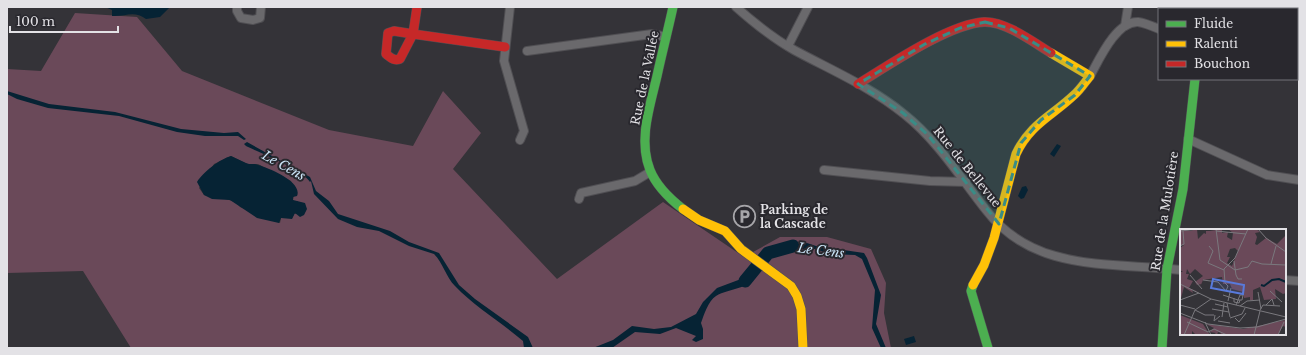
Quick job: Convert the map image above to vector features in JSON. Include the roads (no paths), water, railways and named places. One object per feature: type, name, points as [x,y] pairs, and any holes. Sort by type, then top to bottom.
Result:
[{"type":"street","points":[[237,7],[236,11],[241,18],[253,20],[260,18],[261,7]]},
{"type":"street","points":[[417,7],[413,34],[505,47]]},
{"type":"street","points":[[510,7],[504,61],[524,131],[520,140]]},
{"type":"street","name":"Rue de la Vallée","points":[[673,7],[645,129],[645,150],[650,172],[665,193],[679,205],[707,225],[722,229],[729,234],[740,248],[781,276],[798,297],[804,317],[803,348]]},
{"type":"street","name":"Rue de Bellevue","points":[[736,7],[788,46],[858,84],[903,113],[928,135],[966,182],[987,212],[999,224],[1024,243],[1046,254],[1071,262],[1180,270]]},
{"type":"street","points":[[788,46],[808,7]]},
{"type":"street","points":[[1125,26],[1128,7]]},
{"type":"street","points":[[858,84],[925,44],[960,28],[985,22],[1009,28],[1090,76]]},
{"type":"street","points":[[988,348],[971,291],[974,282],[984,265],[999,224],[1016,154],[1021,143],[1041,120],[1075,95],[1090,76],[1115,35],[1125,26],[1137,22],[1158,29]]},
{"type":"street","points":[[527,51],[652,34],[666,37]]},
{"type":"street","name":"Rue de la Mulotière","points":[[1162,348],[1167,269],[1183,189],[1195,80]]},
{"type":"street","points":[[1188,139],[1267,174],[1299,180]]},
{"type":"street","points":[[824,170],[930,181],[966,182]]},
{"type":"street","points":[[578,199],[581,193],[635,181],[650,172]]},
{"type":"street","points":[[1286,280],[1299,281]]},
{"type":"water","points":[[105,7],[170,7],[160,17],[146,19],[142,16],[133,14],[112,16],[112,10]]},
{"type":"water","points":[[7,91],[49,104],[115,112],[181,129],[224,133],[238,132],[246,139],[244,140],[238,136],[205,136],[177,132],[119,116],[48,108],[17,99],[7,94]]},
{"type":"water","points":[[247,142],[310,177],[316,191],[329,201],[338,214],[390,231],[409,242],[439,253],[459,285],[475,299],[528,337],[533,348],[524,348],[523,341],[463,294],[452,282],[434,254],[409,246],[379,231],[357,227],[338,219],[314,194],[311,181],[310,182],[306,177],[290,167],[246,146],[244,144]]},
{"type":"water","points":[[1057,144],[1061,146],[1054,157],[1050,154]]},
{"type":"water","points":[[231,156],[248,164],[256,164],[270,169],[284,176],[295,186],[297,191],[297,196],[293,197],[293,200],[305,203],[307,209],[304,215],[300,217],[295,213],[292,219],[281,218],[279,223],[257,218],[230,200],[212,199],[204,195],[197,182],[212,166]]},
{"type":"water","points":[[1026,186],[1028,190],[1024,198],[1021,199],[1018,196],[1022,187]]},
{"type":"water","name":"Le Cens","points":[[807,243],[816,246],[864,253],[881,295],[876,324],[886,348],[881,348],[872,328],[875,290],[862,259],[855,255],[829,254],[815,249],[800,249],[780,254],[777,249],[778,247]]},
{"type":"water","points":[[756,268],[758,270],[752,281],[741,287],[721,293],[713,298],[701,323],[703,329],[703,339],[696,342],[692,340],[696,336],[676,328],[660,334],[635,332],[612,348],[593,348],[613,340],[632,326],[654,329],[671,327],[696,314],[703,302],[717,288],[741,279]]},
{"type":"water","points":[[914,336],[916,342],[906,345],[904,339]]},
{"type":"waterway","name":"Le Cens","points":[[745,281],[768,253],[793,246]]},
{"type":"place","name":"Parking de la Cascade","points":[[745,217]]}]
